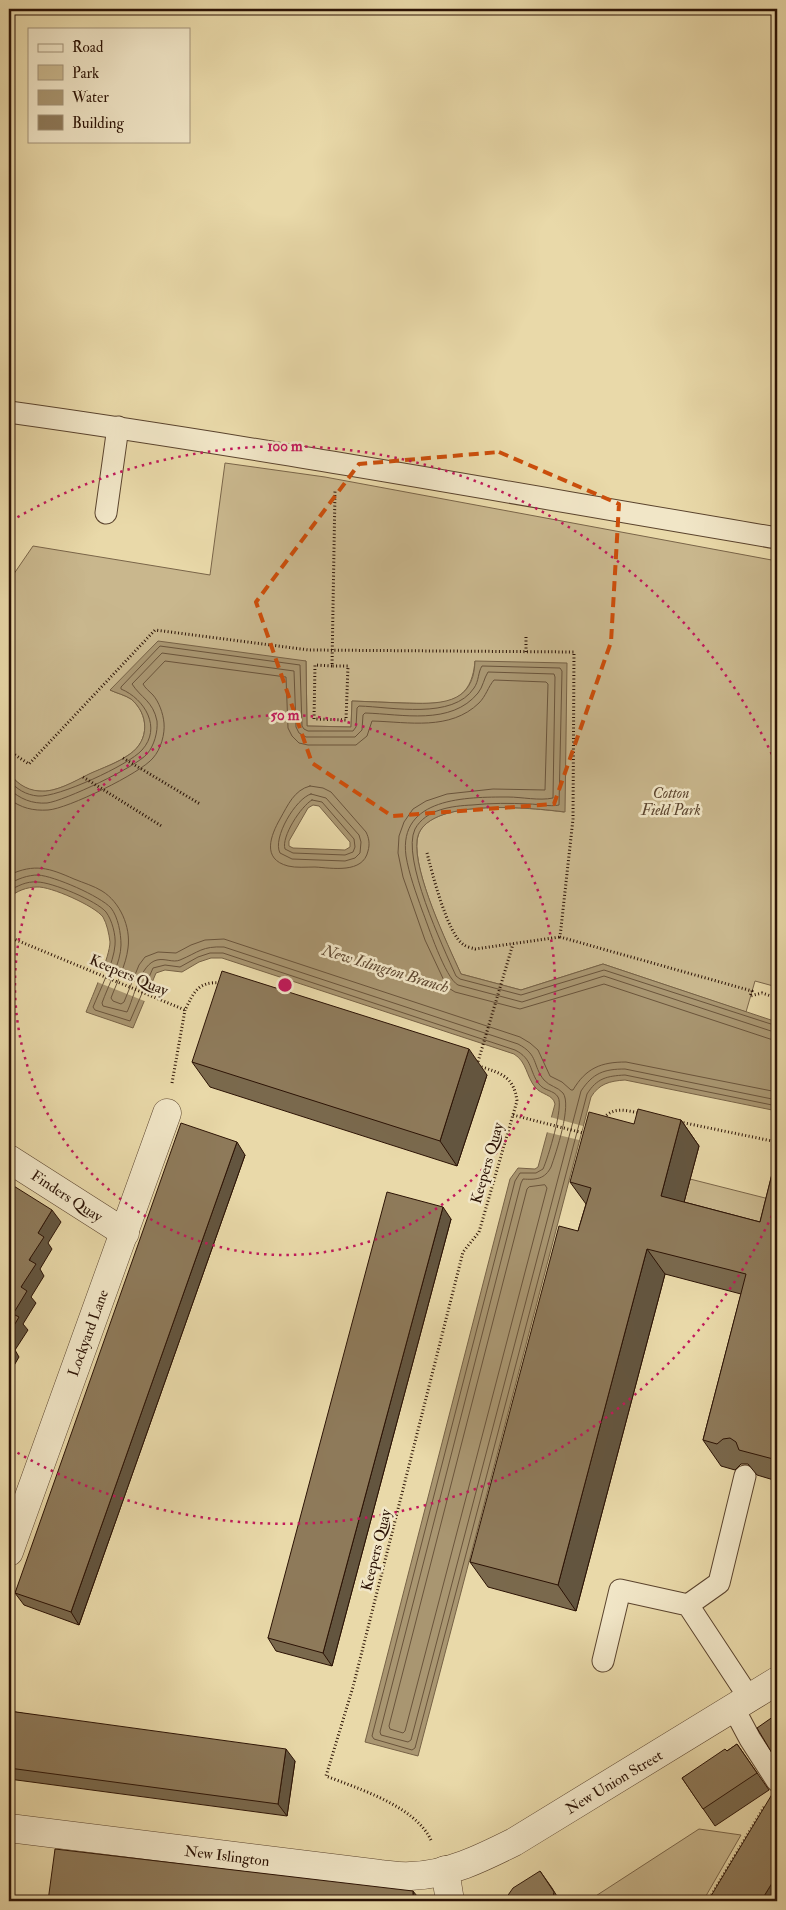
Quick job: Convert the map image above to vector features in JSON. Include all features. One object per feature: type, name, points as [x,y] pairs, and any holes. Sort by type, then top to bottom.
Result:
[{"type":"street","name":"Lockyard Lane","points":[[9,1552],[167,1113]]},
{"type":"street","name":"Finders Quay","points":[[9,1158],[125,1233]]},
{"type":"street","name":"New Union Street","points":[[445,1870],[480,1859],[514,1842],[777,1681]]},
{"type":"street","name":"New Islington","points":[[9,1828],[380,1874],[412,1876],[445,1870]]},
{"type":"street","points":[[445,1870],[450,1901]]},
{"type":"lane","points":[[9,412],[250,448],[777,538]]},
{"type":"lane","points":[[106,513],[118,427]]},
{"type":"lane","points":[[688,1606],[719,1583],[745,1476]]},
{"type":"lane","points":[[603,1661],[620,1590],[688,1606],[742,1704],[750,1740],[777,1781]]},
{"type":"path","points":[[332,666],[335,464]]},
{"type":"path","points":[[9,751],[29,764],[155,630],[309,650],[574,652],[573,819],[560,937]]},
{"type":"path","points":[[526,636],[526,652]]},
{"type":"path","points":[[316,665],[332,666],[348,666],[346,720],[314,719],[316,665]]},
{"type":"path","points":[[123,758],[200,804]]},
{"type":"path","points":[[83,777],[163,827]]},
{"type":"path","points":[[427,853],[438,893],[452,929],[464,945],[475,949],[560,937],[752,990],[750,996],[762,993],[777,998]]},
{"type":"path","name":"Keepers Quay","points":[[9,937],[185,1010]]},
{"type":"path","points":[[477,1066],[513,944]]},
{"type":"path","points":[[167,1113],[185,1010],[199,987],[210,982],[222,984]]},
{"type":"path","name":"Keepers Quay","points":[[445,1870],[427,1832],[394,1804],[326,1776],[352,1687],[463,1252],[479,1232],[517,1101],[516,1092],[508,1078],[499,1073],[468,1063]]},
{"type":"path","points":[[602,1120],[614,1110],[641,1114]]},
{"type":"path","points":[[513,1115],[588,1134]]},
{"type":"path","points":[[670,1120],[777,1142]]},
{"type":"path","points":[[708,1901],[767,1801]]},
{"type":"highlighted area","points":[[499,452],[619,504],[611,642],[554,804],[392,816],[312,763],[256,602],[359,464]]},
{"type":"green space","name":"Cotton Field Park","points":[[225,463],[325,477],[777,561],[777,987],[755,981],[746,1012],[603,964],[521,990],[461,974],[439,924],[424,883],[417,846],[419,833],[428,822],[444,814],[463,810],[508,808],[564,812],[475,661],[472,676],[467,687],[452,700],[430,703],[352,701],[351,727],[307,726],[306,661],[110,690],[131,699],[141,712],[145,727],[141,742],[137,748],[117,762],[52,790],[34,791],[25,788],[17,782],[9,771],[9,581],[33,546],[210,575]]},
{"type":"green space","points":[[690,1179],[777,1201],[777,1248],[671,1252]]},
{"type":"green space","points":[[699,1829],[741,1835],[703,1901],[588,1901]]},
{"type":"water","name":"New Islington Branch","points":[[158,641],[306,661],[307,726],[351,727],[352,701],[429,703],[452,699],[468,687],[473,676],[475,661],[567,663],[565,812],[530,808],[482,808],[458,811],[438,816],[424,826],[417,840],[417,854],[425,888],[461,974],[521,990],[603,964],[777,1022],[777,1111],[625,1080],[605,1084],[597,1089],[591,1097],[418,1756],[365,1742],[510,1179],[518,1168],[535,1169],[538,1167],[555,1104],[552,1098],[535,1087],[522,1061],[514,1054],[222,958],[211,958],[199,962],[182,972],[165,970],[156,973],[133,1028],[86,1012],[107,957],[110,942],[107,926],[103,917],[91,908],[52,890],[37,887],[29,888],[18,891],[9,898],[9,771],[17,782],[25,787],[45,791],[65,786],[130,754],[141,742],[145,727],[144,719],[137,705],[131,699],[110,690]],"holes":[[[313,805],[319,806],[350,842],[350,847],[345,850],[293,848],[289,846],[289,841],[308,808]]]},
{"type":"pier","points":[[103,968],[151,989],[147,1002],[97,982]]},
{"type":"pier","points":[[550,1117],[583,1126],[579,1140],[546,1132]]},
{"type":"building","points":[[222,971],[469,1049],[440,1141],[192,1062]]},
{"type":"building","points":[[638,1109],[681,1120],[661,1196],[760,1222],[777,1154],[777,1460],[739,1450],[736,1442],[730,1438],[723,1439],[717,1444],[703,1440],[746,1274],[647,1249],[558,1585],[470,1562],[559,1226],[578,1231],[591,1188],[570,1182],[589,1112],[634,1124]]},
{"type":"building","points":[[181,1123],[237,1142],[71,1612],[15,1593]]},
{"type":"building","points":[[9,1183],[52,1210],[38,1233],[44,1237],[29,1260],[36,1264],[21,1287],[27,1291],[13,1314],[19,1317],[9,1334]]},
{"type":"building","points":[[387,1192],[443,1207],[323,1653],[268,1638]]},
{"type":"building","points":[[9,1711],[286,1749],[278,1804],[9,1768]]},
{"type":"building","points":[[777,1714],[777,1757],[775,1758],[757,1728]]},
{"type":"building","points":[[737,1744],[757,1773],[703,1809],[682,1778],[725,1749],[727,1751]]},
{"type":"building","points":[[777,1786],[777,1875],[761,1901],[708,1901]]},
{"type":"building","points":[[55,1849],[413,1891],[413,1898],[434,1901],[48,1901]]},
{"type":"building","points":[[540,1871],[554,1892],[552,1901],[504,1901],[513,1888]]}]
